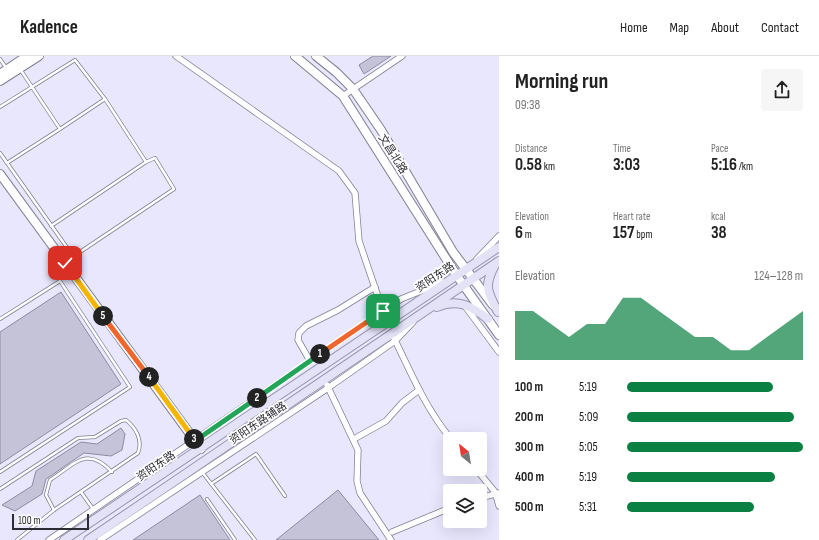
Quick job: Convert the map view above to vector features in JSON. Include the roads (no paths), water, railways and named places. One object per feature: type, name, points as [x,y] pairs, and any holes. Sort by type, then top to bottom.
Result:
[{"type":"main road","name":"资阳东路","points":[[64,540],[499,247]]},
{"type":"main road","name":"资阳东路","points":[[88,540],[102,537],[394,337],[420,315],[498,261]]},
{"type":"main road","points":[[498,261],[488,277],[488,290],[499,311]]},
{"type":"main road","points":[[420,315],[447,303],[456,302],[476,310],[488,319]]},
{"type":"street","points":[[3,72],[27,56]]},
{"type":"street","points":[[0,81],[39,56]]},
{"type":"street","points":[[176,56],[332,166],[348,182],[355,193],[359,241],[387,323]]},
{"type":"street","name":"文昌北路","points":[[295,56],[343,96],[463,286],[499,335]]},
{"type":"street","points":[[316,56],[336,72],[353,89],[381,130],[453,252],[499,311]]},
{"type":"street","points":[[343,96],[402,56]]},
{"type":"street","points":[[0,174],[193,442]]},
{"type":"street","points":[[0,182],[199,450]]},
{"type":"street","points":[[466,270],[498,237]]},
{"type":"street","name":"资阳东路辅路","points":[[49,540],[401,299],[457,276]]},
{"type":"street","points":[[310,361],[298,340],[299,333],[306,326],[338,310],[375,287]]},
{"type":"street","points":[[464,304],[499,352]]},
{"type":"street","points":[[394,337],[419,390],[446,432]]},
{"type":"street","points":[[326,384],[358,450],[357,481],[360,493],[391,540]]},
{"type":"street","points":[[354,439],[386,421],[402,403],[419,390]]},
{"type":"street","points":[[482,476],[498,494],[499,506]]},
{"type":"street","points":[[487,496],[498,494]]},
{"type":"street","points":[[94,510],[99,517]]},
{"type":"street","points":[[392,532],[443,511]]},
{"type":"lane","points":[[0,59],[3,72]]},
{"type":"lane","points":[[0,107],[75,60],[106,100],[146,162]]},
{"type":"lane","points":[[20,69],[60,128]]},
{"type":"lane","points":[[7,163],[106,100]]},
{"type":"lane","points":[[0,153],[51,226],[68,249],[74,252],[80,252],[174,189],[155,158],[146,162],[51,226]]},
{"type":"lane","points":[[0,319],[60,281],[130,387],[0,472]]},
{"type":"lane","points":[[0,489],[78,438],[95,437],[126,420],[140,437],[141,445],[138,453],[54,510],[16,540]]},
{"type":"lane","points":[[211,484],[256,454],[285,496]]},
{"type":"lane","points":[[54,510],[46,495],[50,480],[87,457],[95,458],[103,462],[112,472]]},
{"type":"lane","points":[[200,469],[255,540]]},
{"type":"lane","points":[[81,492],[94,510]]},
{"type":"lane","points":[[207,499],[235,540]]}]
